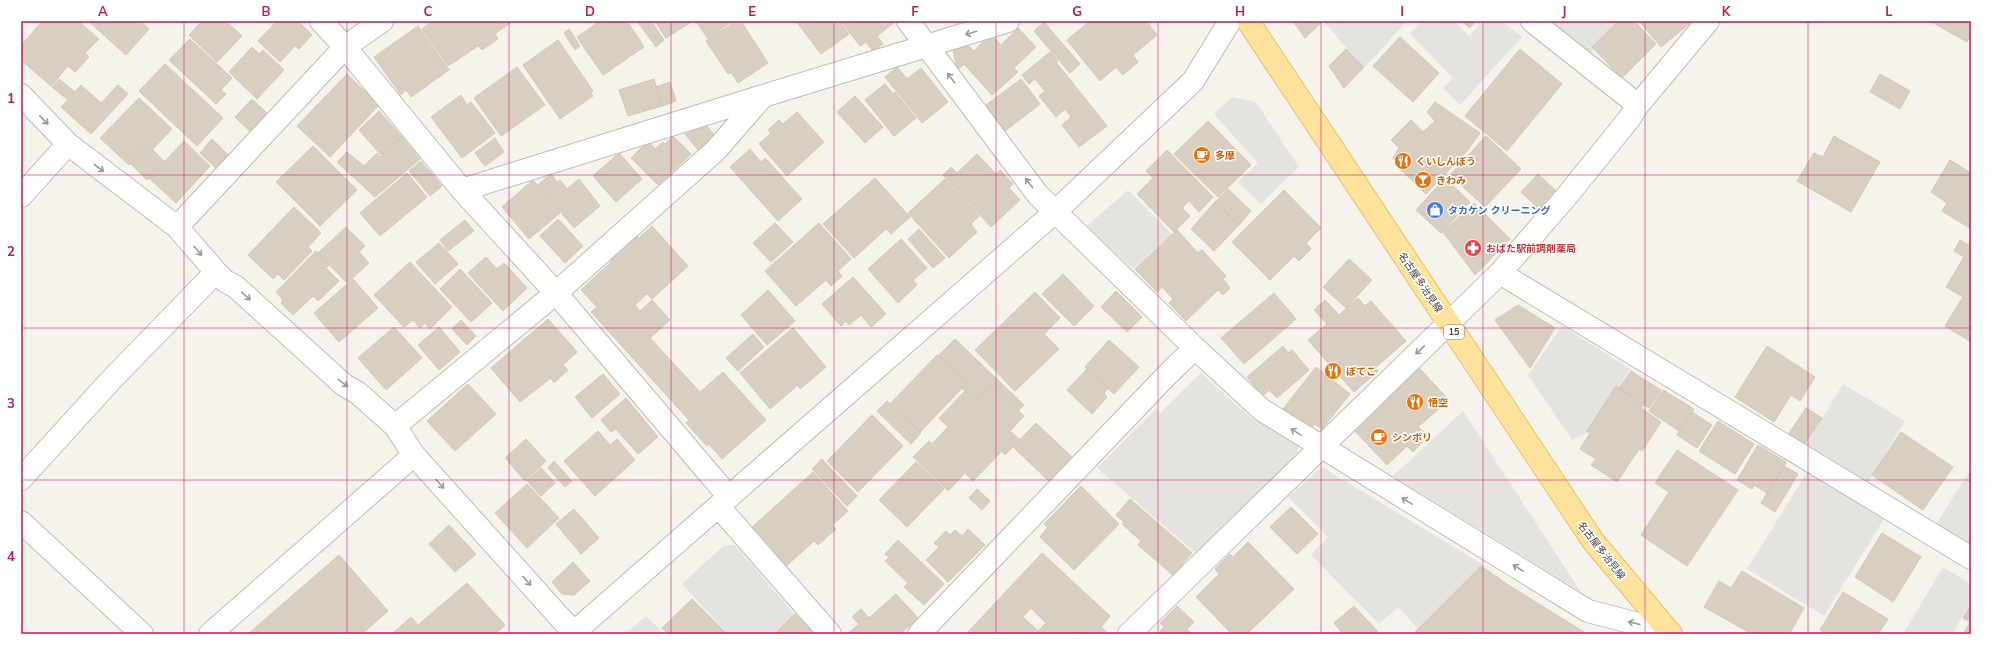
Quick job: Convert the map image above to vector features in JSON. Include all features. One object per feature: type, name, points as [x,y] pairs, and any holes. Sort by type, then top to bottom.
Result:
[{"type":"main road","name":"名古屋多治見線","points":[[1248,21],[1593,541],[1669,633]]},
{"type":"street","points":[[320,21],[345,47],[462,190],[556,293],[830,634]]},
{"type":"street","points":[[177,226],[345,47],[382,21]]},
{"type":"street","points":[[908,21],[1038,195],[1195,348],[1262,410],[1319,447],[1588,611],[1669,633]]},
{"type":"street","points":[[462,190],[1008,21]]},
{"type":"street","points":[[21,95],[68,144],[177,226],[225,281],[236,287],[344,384],[358,393],[395,426],[414,455],[572,633],[1055,212],[1193,81],[1230,21]]},
{"type":"street","points":[[1532,21],[1638,105]]},
{"type":"street","points":[[1129,634],[1319,447],[1500,273],[1566,197],[1629,119],[1638,105],[1708,21]]},
{"type":"street","points":[[395,426],[556,293],[716,150],[764,96]]},
{"type":"street","points":[[21,196],[68,144]]},
{"type":"street","points":[[21,479],[111,380],[216,272]]},
{"type":"street","points":[[1500,273],[1971,558]]},
{"type":"street","points":[[919,634],[1168,374],[1195,348]]},
{"type":"street","points":[[210,634],[414,455]]},
{"type":"street","points":[[21,522],[142,634]]},
{"type":"shaded area","points":[[1407,21],[1364,68],[1324,22]]},
{"type":"shaded area","points":[[1421,21],[1453,21],[1470,36],[1483,21],[1502,21],[1522,37],[1460,105],[1443,88],[1453,78],[1410,34]]},
{"type":"shaded area","points":[[1552,21],[1626,21],[1589,54]]},
{"type":"shaded area","points":[[1232,97],[1256,102],[1299,167],[1261,204],[1238,182],[1258,163],[1214,114]]},
{"type":"shaded area","points":[[1128,190],[1172,234],[1133,269],[1087,226]]},
{"type":"shaded area","points":[[1562,326],[1630,369],[1590,432],[1572,440],[1528,375]]},
{"type":"shaded area","points":[[1201,373],[1251,418],[1299,444],[1297,454],[1197,554],[1097,468],[1157,408],[1160,413]]},
{"type":"shaded area","points":[[1843,384],[1905,421],[1867,484],[1805,446]]},
{"type":"shaded area","points":[[1463,411],[1581,592],[1393,476]]},
{"type":"shaded area","points":[[1322,467],[1485,566],[1419,630],[1398,607],[1379,624],[1311,555],[1328,537],[1288,497]]},
{"type":"shaded area","points":[[1971,469],[1971,548],[1935,526]]},
{"type":"shaded area","points":[[1807,472],[1884,519],[1824,616],[1747,569]]},
{"type":"shaded area","points":[[735,545],[796,616],[778,634],[728,634],[682,584],[723,546]]},
{"type":"shaded area","points":[[1943,567],[1971,584],[1971,602],[1952,634],[1903,634]]},
{"type":"shaded area","points":[[646,616],[664,634],[625,634]]},
{"type":"building","points":[[42,21],[78,21],[99,39],[85,53],[89,57],[75,72],[68,66],[51,86],[21,60],[21,46]]},
{"type":"building","points":[[88,21],[140,21],[149,29],[126,55]]},
{"type":"building","points":[[202,21],[226,21],[242,36],[217,62],[189,35]]},
{"type":"building","points":[[277,21],[298,21],[312,35],[299,49],[295,46],[280,62],[258,41]]},
{"type":"building","points":[[433,21],[509,21],[510,23],[495,34],[498,39],[482,50],[478,46],[448,66],[422,29]]},
{"type":"building","points":[[627,21],[644,47],[603,75],[577,37],[596,24],[594,22]]},
{"type":"building","points":[[637,21],[651,21],[664,40],[656,47]]},
{"type":"building","points":[[655,21],[691,21],[691,22],[666,38]]},
{"type":"building","points":[[696,21],[732,21],[708,39]]},
{"type":"building","points":[[736,21],[741,21],[768,63],[738,83],[731,72],[728,74],[706,41]]},
{"type":"building","points":[[796,21],[839,21],[849,34],[821,54]]},
{"type":"building","points":[[841,21],[896,21],[877,36],[883,44],[873,51],[866,42],[860,46]]},
{"type":"building","points":[[1090,21],[1146,21],[1157,35],[1133,55],[1138,62],[1123,75],[1116,67],[1100,81],[1067,40]]},
{"type":"building","points":[[1293,21],[1318,21],[1321,23],[1305,38]]},
{"type":"building","points":[[1461,21],[1475,21],[1470,28]]},
{"type":"building","points":[[1618,21],[1634,21],[1656,44],[1622,78],[1592,47]]},
{"type":"building","points":[[1639,21],[1687,21],[1689,24],[1661,47]]},
{"type":"building","points":[[1930,21],[1971,21],[1971,35],[1967,42]]},
{"type":"building","points":[[1044,22],[1080,64],[1070,73],[1034,31]]},
{"type":"building","points":[[418,26],[449,70],[411,97],[406,90],[401,95],[374,57]]},
{"type":"building","points":[[1018,28],[1036,47],[1014,68],[1018,72],[992,95],[964,64],[957,71],[953,48],[969,46],[974,51],[990,34],[1001,45]]},
{"type":"building","points":[[569,29],[580,46],[575,50],[564,33]]},
{"type":"building","points":[[1400,37],[1439,73],[1413,102],[1373,66]]},
{"type":"building","points":[[190,39],[232,78],[221,90],[226,94],[216,104],[169,60]]},
{"type":"building","points":[[558,40],[593,91],[590,93],[593,96],[560,119],[523,65]]},
{"type":"building","points":[[252,47],[259,54],[263,50],[284,70],[257,99],[229,72]]},
{"type":"building","points":[[1346,49],[1364,67],[1344,88],[1329,66]]},
{"type":"building","points":[[1520,49],[1562,84],[1507,151],[1465,116]]},
{"type":"building","points":[[1050,52],[1058,61],[1056,62],[1107,126],[1079,147],[1062,125],[1071,117],[1065,109],[1056,117],[1039,96],[1045,91],[1035,79],[1029,84],[1022,75]]},
{"type":"building","points":[[165,64],[223,118],[197,146],[139,91]]},
{"type":"building","points":[[517,67],[545,105],[501,136],[474,98]]},
{"type":"building","points":[[897,67],[907,79],[921,68],[948,102],[922,123],[885,77]]},
{"type":"building","points":[[347,74],[379,105],[330,157],[297,126]]},
{"type":"building","points":[[1880,74],[1910,91],[1900,109],[1870,92]]},
{"type":"building","points":[[59,79],[75,92],[81,85],[101,103],[118,85],[128,94],[91,134],[61,107],[68,100],[52,87]]},
{"type":"building","points":[[654,79],[662,106],[628,116],[619,90]]},
{"type":"building","points":[[1021,79],[1040,104],[1005,131],[986,105]]},
{"type":"building","points":[[670,82],[676,101],[662,106],[656,87]]},
{"type":"building","points":[[885,84],[893,94],[895,92],[916,118],[894,136],[865,100]]},
{"type":"building","points":[[461,95],[467,105],[471,102],[495,133],[462,158],[431,117]]},
{"type":"building","points":[[855,96],[883,127],[865,143],[837,112]]},
{"type":"building","points":[[139,98],[172,129],[148,154],[143,149],[129,165],[100,138]]},
{"type":"building","points":[[252,99],[269,115],[252,133],[235,117]]},
{"type":"building","points":[[1435,102],[1480,133],[1467,151],[1426,194],[1396,165],[1398,163],[1393,158],[1399,148],[1391,140],[1411,120],[1423,132],[1435,121],[1427,112]]},
{"type":"building","points":[[379,111],[402,137],[381,155],[359,130]]},
{"type":"building","points":[[797,112],[824,142],[787,176],[759,144],[771,133],[768,130],[779,120],[783,124]]},
{"type":"building","points":[[1208,121],[1251,165],[1218,197],[1174,154]]},
{"type":"building","points":[[707,126],[715,136],[698,150],[685,134]]},
{"type":"building","points":[[673,136],[691,154],[658,185],[631,158],[648,141],[655,149],[663,142],[665,144]]},
{"type":"building","points":[[1486,136],[1521,169],[1485,207],[1450,175]]},
{"type":"building","points":[[1834,136],[1880,162],[1851,212],[1797,181],[1814,153],[1823,157]]},
{"type":"building","points":[[402,137],[420,159],[375,197],[337,162],[347,152],[364,166],[377,153],[380,157]]},
{"type":"building","points":[[495,138],[504,152],[485,166],[475,153]]},
{"type":"building","points":[[212,139],[228,155],[216,168],[200,153]]},
{"type":"building","points":[[184,141],[210,166],[176,203],[149,178]]},
{"type":"building","points":[[313,146],[357,190],[320,226],[276,182]]},
{"type":"building","points":[[143,149],[148,154],[152,149],[164,161],[147,180],[130,163]]},
{"type":"building","points":[[750,149],[761,162],[765,158],[802,199],[778,221],[730,167]]},
{"type":"building","points":[[1167,150],[1213,197],[1199,212],[1189,201],[1182,208],[1190,216],[1174,232],[1137,194],[1153,178],[1146,171]]},
{"type":"building","points":[[619,153],[642,179],[616,202],[593,176]]},
{"type":"building","points":[[977,154],[996,174],[1000,170],[1013,184],[1009,188],[1020,200],[991,227],[943,175],[951,167],[957,173]]},
{"type":"building","points":[[1950,160],[1971,173],[1971,229],[1942,211],[1947,203],[1931,192]]},
{"type":"building","points":[[421,161],[442,186],[430,196],[409,171]]},
{"type":"building","points":[[407,173],[427,197],[380,236],[360,213]]},
{"type":"building","points":[[551,174],[557,182],[560,180],[567,189],[579,179],[600,206],[574,228],[538,185]]},
{"type":"building","points":[[1538,174],[1558,193],[1540,210],[1521,192]]},
{"type":"building","points":[[875,178],[910,217],[891,234],[886,229],[854,258],[823,224]]},
{"type":"building","points":[[1445,178],[1470,202],[1441,233],[1416,210]]},
{"type":"building","points":[[945,179],[979,216],[971,224],[977,232],[949,258],[908,213]]},
{"type":"building","points":[[533,180],[560,213],[529,239],[502,207]]},
{"type":"building","points":[[1228,189],[1251,211],[1239,225],[1215,202]]},
{"type":"building","points":[[1284,190],[1321,228],[1306,243],[1311,249],[1299,261],[1294,256],[1270,280],[1232,242]]},
{"type":"building","points":[[1215,202],[1239,225],[1214,251],[1191,229]]},
{"type":"building","points":[[1474,203],[1510,239],[1475,275],[1443,232]]},
{"type":"building","points":[[294,207],[321,233],[308,247],[312,251],[284,280],[278,274],[273,279],[248,255]]},
{"type":"building","points":[[558,219],[583,246],[565,263],[540,236]]},
{"type":"building","points":[[465,220],[474,231],[448,251],[440,240]]},
{"type":"building","points":[[775,223],[793,242],[771,262],[753,243]]},
{"type":"building","points":[[819,223],[851,259],[838,271],[842,276],[831,286],[826,280],[796,306],[765,271]]},
{"type":"building","points":[[652,226],[688,266],[652,299],[647,294],[635,305],[640,311],[652,300],[670,320],[650,338],[700,392],[723,372],[766,420],[722,459],[709,444],[707,446],[686,423],[689,420],[591,312],[597,307],[581,290],[612,261],[609,258],[635,234],[639,238]]},
{"type":"building","points":[[346,227],[365,246],[359,252],[369,263],[347,283],[318,253]]},
{"type":"building","points":[[919,229],[945,258],[933,268],[908,239]]},
{"type":"building","points":[[1177,230],[1198,253],[1202,250],[1226,276],[1223,279],[1230,288],[1223,295],[1218,290],[1186,321],[1169,303],[1173,299],[1162,287],[1157,292],[1135,269]]},
{"type":"building","points":[[901,239],[927,268],[913,280],[917,285],[898,303],[868,269]]},
{"type":"building","points":[[1960,240],[1968,245],[1971,240],[1971,342],[1945,326],[1963,297],[1946,287],[1964,257],[1954,251]]},
{"type":"building","points":[[439,243],[458,264],[435,284],[416,262]]},
{"type":"building","points":[[316,251],[329,265],[326,268],[339,281],[318,301],[313,296],[293,315],[281,303],[283,300],[276,292]]},
{"type":"building","points":[[486,257],[497,269],[504,263],[527,288],[503,311],[468,273]]},
{"type":"building","points":[[1349,259],[1372,280],[1346,308],[1323,287]]},
{"type":"building","points":[[410,262],[452,307],[430,329],[425,323],[420,328],[413,320],[404,327],[374,295]]},
{"type":"building","points":[[460,269],[492,303],[471,322],[440,289]]},
{"type":"building","points":[[1063,274],[1094,306],[1074,326],[1042,294]]},
{"type":"building","points":[[853,277],[886,314],[871,327],[861,315],[849,325],[846,321],[841,326],[822,304]]},
{"type":"building","points":[[353,279],[378,308],[339,342],[314,313]]},
{"type":"building","points":[[768,290],[795,321],[767,345],[741,315]]},
{"type":"building","points":[[1116,291],[1142,317],[1127,332],[1101,307]]},
{"type":"building","points":[[1035,292],[1060,318],[1044,334],[1059,349],[1015,391],[975,350]]},
{"type":"building","points":[[1274,293],[1296,319],[1244,364],[1221,338]]},
{"type":"building","points":[[1358,298],[1365,306],[1371,301],[1406,341],[1375,368],[1378,371],[1354,392],[1308,340],[1327,324],[1314,310],[1325,300],[1339,315]]},
{"type":"building","points":[[1518,305],[1555,328],[1530,368],[1495,320]]},
{"type":"building","points":[[548,319],[577,352],[563,365],[568,370],[554,383],[551,378],[520,402],[491,368]]},
{"type":"building","points":[[461,320],[476,336],[467,345],[452,329]]},
{"type":"building","points":[[394,327],[422,358],[386,390],[358,358]]},
{"type":"building","points":[[439,327],[460,352],[439,370],[418,345]]},
{"type":"building","points":[[793,328],[826,367],[800,389],[798,385],[770,409],[740,373]]},
{"type":"building","points":[[753,334],[764,347],[738,371],[726,358]]},
{"type":"building","points":[[955,339],[1024,405],[1018,411],[991,385],[976,401],[962,388],[967,383],[938,356]]},
{"type":"building","points":[[1109,340],[1139,367],[1114,394],[1085,367]]},
{"type":"building","points":[[1283,346],[1288,353],[1292,350],[1309,370],[1277,398],[1269,390],[1263,396],[1247,377]]},
{"type":"building","points":[[1767,346],[1815,377],[1800,401],[1791,395],[1774,422],[1735,397]]},
{"type":"building","points":[[937,355],[967,383],[920,432],[890,404]]},
{"type":"building","points":[[1316,367],[1350,394],[1322,429],[1315,424],[1309,430],[1283,409]]},
{"type":"building","points":[[1419,368],[1449,400],[1418,427],[1428,436],[1413,452],[1407,446],[1387,465],[1353,429]]},
{"type":"building","points":[[1087,369],[1108,388],[1104,393],[1107,397],[1092,414],[1067,390]]},
{"type":"building","points":[[1631,371],[1661,390],[1649,408],[1619,388]]},
{"type":"building","points":[[603,374],[620,394],[592,418],[575,397]]},
{"type":"building","points":[[468,384],[496,414],[455,451],[427,421]]},
{"type":"building","points":[[991,385],[1024,416],[1010,431],[1020,440],[1005,455],[1002,451],[973,481],[933,443],[948,427],[939,418],[965,391],[976,401]]},
{"type":"building","points":[[1616,386],[1644,405],[1641,408],[1661,422],[1642,451],[1639,449],[1617,482],[1591,465],[1596,459],[1580,449],[1590,433],[1587,431]]},
{"type":"building","points":[[1663,390],[1694,409],[1679,431],[1649,411]]},
{"type":"building","points":[[626,398],[658,437],[638,454],[616,429],[611,432],[601,420]]},
{"type":"building","points":[[887,401],[921,433],[911,444],[877,411]]},
{"type":"building","points":[[1806,408],[1822,418],[1804,445],[1788,435]]},
{"type":"building","points":[[1692,412],[1712,425],[1697,448],[1677,435]]},
{"type":"building","points":[[872,415],[903,446],[858,492],[827,461]]},
{"type":"building","points":[[1718,421],[1754,444],[1735,474],[1699,451]]},
{"type":"building","points":[[1036,423],[1075,460],[1052,484],[1013,447]]},
{"type":"building","points":[[598,431],[610,445],[617,439],[635,460],[595,496],[564,461]]},
{"type":"building","points":[[1901,432],[1953,467],[1923,510],[1872,475]]},
{"type":"building","points":[[526,439],[546,461],[525,481],[505,458]]},
{"type":"building","points":[[929,441],[964,474],[948,491],[913,457]]},
{"type":"building","points":[[1758,445],[1786,462],[1767,493],[1754,485],[1752,489],[1737,480]]},
{"type":"building","points":[[1677,450],[1738,490],[1687,566],[1641,535],[1669,492],[1655,483]]},
{"type":"building","points":[[822,459],[857,496],[847,506],[812,469]]},
{"type":"building","points":[[554,461],[572,481],[565,487],[548,468]]},
{"type":"building","points":[[916,462],[944,489],[907,527],[879,500]]},
{"type":"building","points":[[1784,466],[1798,474],[1775,512],[1761,503]]},
{"type":"building","points":[[541,468],[555,483],[541,496],[527,481]]},
{"type":"building","points":[[813,472],[848,511],[832,525],[836,529],[818,545],[814,541],[783,569],[749,530]]},
{"type":"building","points":[[527,484],[559,518],[527,548],[495,513]]},
{"type":"building","points":[[1081,486],[1119,524],[1074,570],[1040,537],[1048,527],[1044,524]]},
{"type":"building","points":[[977,489],[990,501],[982,510],[969,498]]},
{"type":"building","points":[[1130,499],[1192,553],[1173,575],[1138,545],[1141,541],[1122,524],[1124,522],[1116,515]]},
{"type":"building","points":[[1291,507],[1318,534],[1297,554],[1270,527]]},
{"type":"building","points":[[574,509],[599,538],[581,554],[556,524]]},
{"type":"building","points":[[449,525],[476,554],[455,572],[429,544]]},
{"type":"building","points":[[968,529],[985,545],[948,582],[926,560],[939,547],[934,543],[946,531],[950,535],[955,530],[962,536]]},
{"type":"building","points":[[1882,533],[1921,557],[1893,602],[1855,577]]},
{"type":"building","points":[[898,540],[944,584],[924,605],[904,587],[908,583],[885,561],[889,557],[885,554]]},
{"type":"building","points":[[1248,542],[1294,589],[1247,634],[1232,634],[1196,597],[1219,574],[1215,569],[1230,554],[1233,557]]},
{"type":"building","points":[[1042,553],[1110,616],[1101,627],[1108,633],[970,634],[968,632]],"holes":[[[1031,608],[1046,623],[1038,631],[1023,617]]]},
{"type":"building","points":[[339,555],[388,611],[362,634],[248,634]]},
{"type":"building","points":[[573,562],[590,581],[574,595],[562,594],[552,582]]},
{"type":"building","points":[[1481,566],[1507,584],[1587,634],[1414,633]]},
{"type":"building","points":[[1742,571],[1804,608],[1789,634],[1752,634],[1704,607],[1719,581],[1731,588]]},
{"type":"building","points":[[467,583],[505,625],[495,634],[392,634],[411,617],[418,625]]},
{"type":"building","points":[[1843,592],[1888,619],[1878,634],[1826,634],[1820,630]]},
{"type":"building","points":[[896,594],[918,618],[900,634],[847,634],[859,624],[852,617],[861,609],[869,618]]},
{"type":"building","points":[[692,599],[727,634],[668,634],[662,628]]},
{"type":"building","points":[[1971,604],[1971,634],[1963,634],[1970,622],[1963,618]]},
{"type":"building","points":[[1177,606],[1194,622],[1187,629],[1192,634],[1157,634],[1164,627],[1160,623]]},
{"type":"building","points":[[1354,606],[1380,634],[1343,634],[1334,623]]},
{"type":"building","points":[[795,614],[814,634],[775,634]]},
{"type":"place","name":"多摩","points":[[1202,155]]},
{"type":"place","name":"くいしんぼう","points":[[1403,161]]},
{"type":"place","name":"きわみ","points":[[1423,180]]},
{"type":"place","name":"タカケン クリーニング","points":[[1435,210]]},
{"type":"place","name":"おばた駅前調剤薬局","points":[[1473,248]]},
{"type":"place","name":"ぼてこ","points":[[1333,371]]},
{"type":"place","name":"悟空","points":[[1415,402]]},
{"type":"place","name":"シンボリ","points":[[1379,437]]}]
